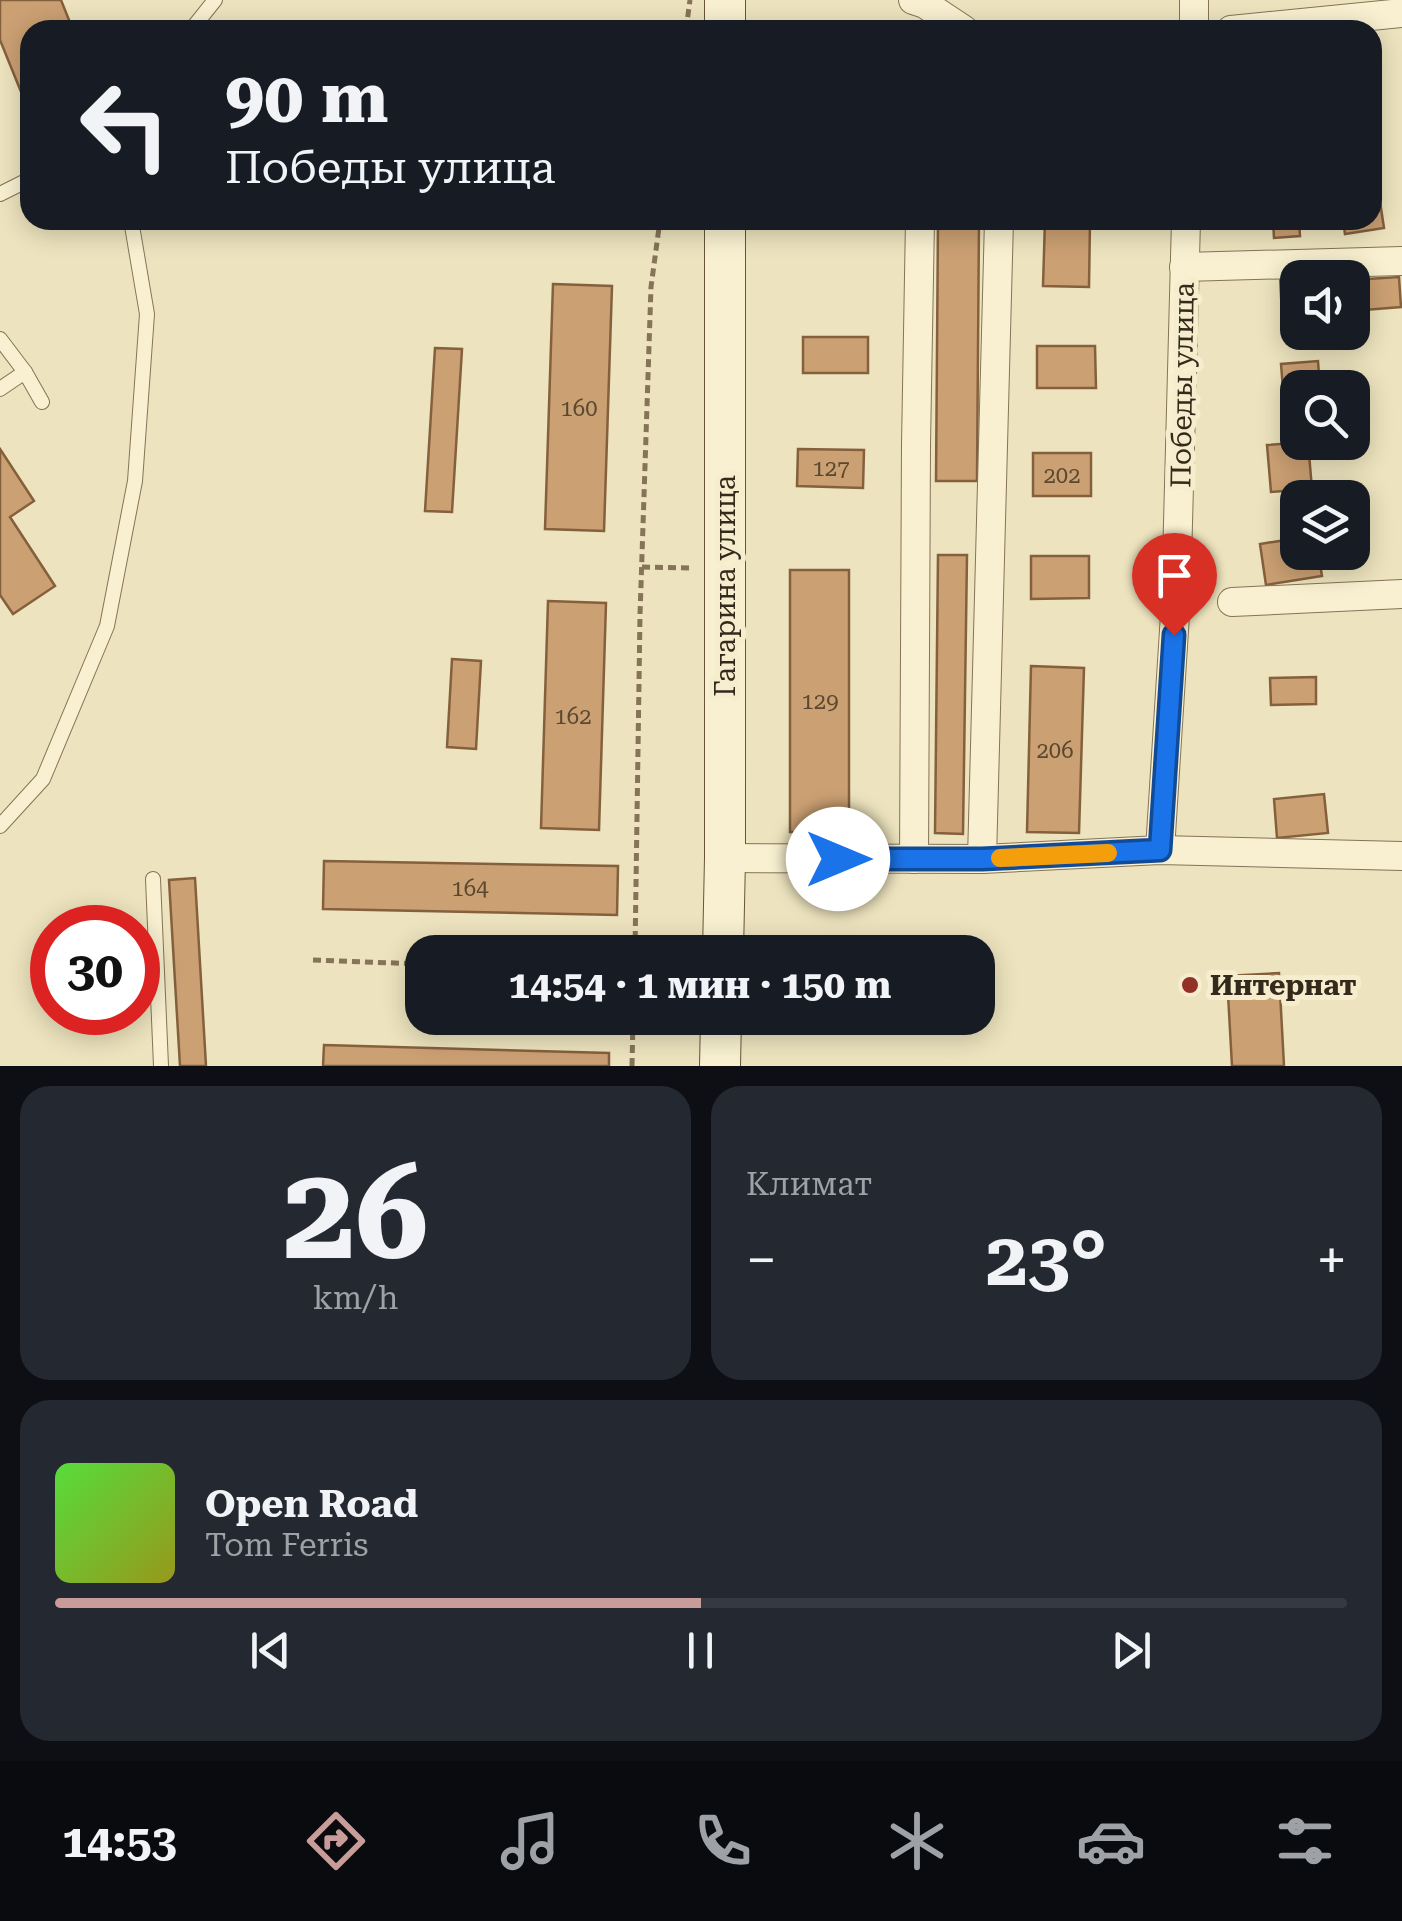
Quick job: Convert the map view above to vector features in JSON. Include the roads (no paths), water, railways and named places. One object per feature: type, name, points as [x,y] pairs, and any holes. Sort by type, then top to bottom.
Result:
[{"type":"main road","name":"Гагарина улица","points":[[723,935],[725,230]]},
{"type":"main road","points":[[720,1066],[721,1035]]},
{"type":"street","points":[[1332,20],[1402,13]]},
{"type":"street","points":[[914,859],[920,230]]},
{"type":"street","points":[[982,859],[1000,230]]},
{"type":"street","name":"Победы улица","points":[[1160,850],[1176,599],[1186,230]]},
{"type":"street","points":[[1184,267],[1402,262]]},
{"type":"street","points":[[1232,602],[1402,594]]},
{"type":"street","points":[[725,858],[982,859],[1160,850],[1402,856]]},
{"type":"lane","points":[[199,20],[216,0]]},
{"type":"lane","points":[[0,826],[43,779],[107,626],[135,481],[147,314],[133,230]]},
{"type":"lane","points":[[0,339],[42,402]]},
{"type":"lane","points":[[0,389],[25,372]]},
{"type":"lane","points":[[153,879],[161,1066]]},
{"type":"place","name":"Интернат","points":[[1190,985]]}]
